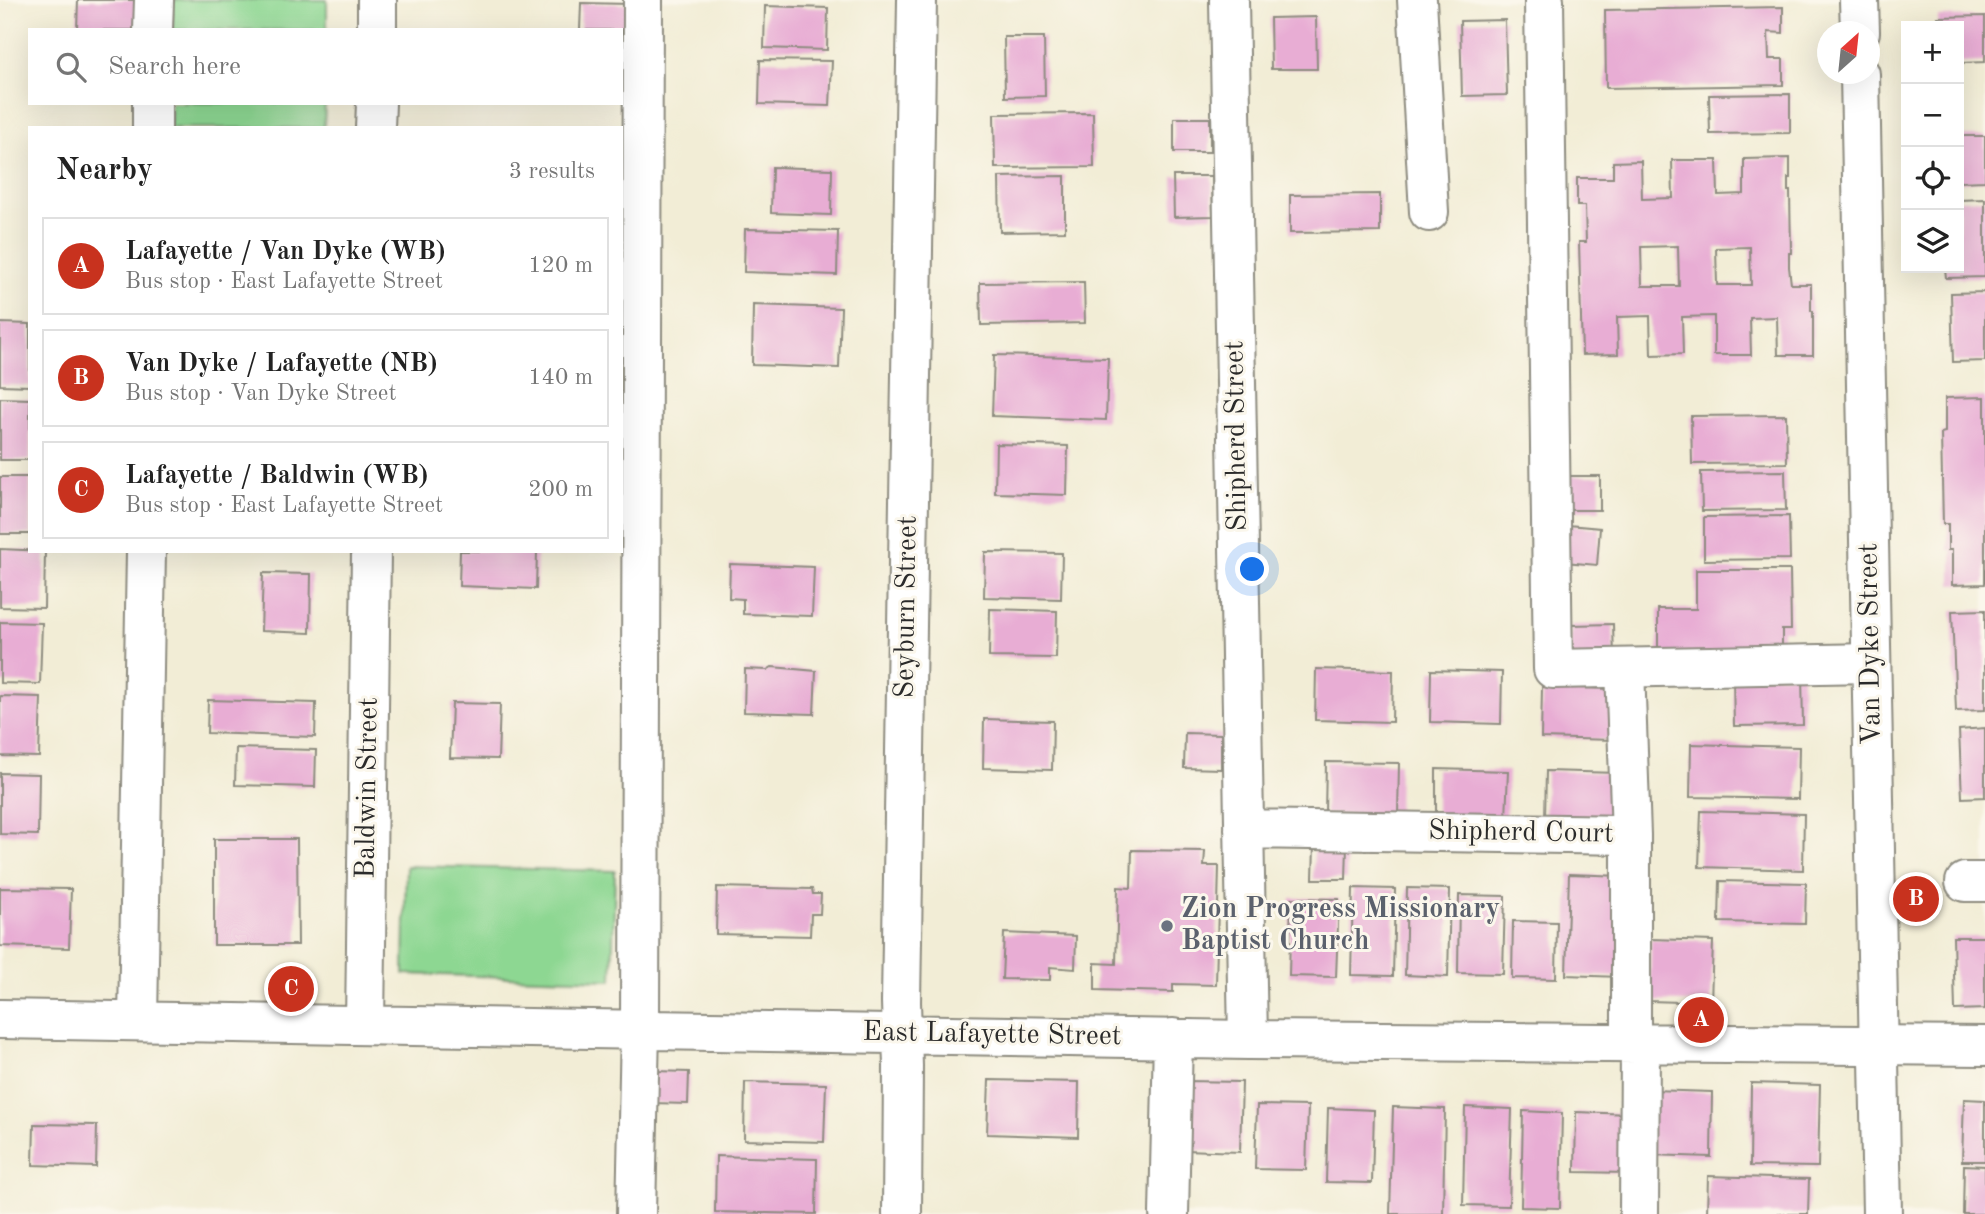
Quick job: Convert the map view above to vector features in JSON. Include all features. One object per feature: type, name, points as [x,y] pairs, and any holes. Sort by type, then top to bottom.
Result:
[{"type":"street","points":[[153,28],[154,0]]},
{"type":"street","points":[[377,0],[377,28]]},
{"type":"street","points":[[636,1214],[640,1029],[643,0]]},
{"type":"street","name":"Seyburn Street","points":[[902,1214],[901,988],[917,0]]},
{"type":"street","name":"Shipherd Street","points":[[1229,0],[1248,1040]]},
{"type":"street","points":[[1417,0],[1429,212]]},
{"type":"street","points":[[1544,0],[1553,668],[1871,663]]},
{"type":"street","points":[[1859,0],[1860,21]]},
{"type":"street","name":"Van Dyke Street","points":[[1860,84],[1882,1214]]},
{"type":"street","points":[[152,105],[152,126]]},
{"type":"street","points":[[376,105],[376,126]]},
{"type":"street","points":[[138,1021],[146,553]]},
{"type":"street","name":"Baldwin Street","points":[[365,1025],[371,553]]},
{"type":"street","points":[[1625,668],[1631,835]]},
{"type":"street","name":"Shipherd Court","points":[[1244,829],[1631,835],[1639,1214]]},
{"type":"street","name":"East Lafayette Street","points":[[0,1019],[1248,1040],[1985,1046]]},
{"type":"street","points":[[1169,1214],[1173,1038]]},
{"type":"green space","points":[[173,0],[327,0],[327,28],[172,28]]},
{"type":"green space","points":[[171,105],[325,105],[324,126],[170,126]]},
{"type":"green space","points":[[406,866],[615,871],[612,980],[404,974]]},
{"type":"building","points":[[78,0],[138,0],[137,28],[77,28]]},
{"type":"building","points":[[581,3],[631,4],[630,60],[623,60],[623,28],[580,28]]},
{"type":"building","points":[[765,6],[828,8],[827,50],[764,48]]},
{"type":"building","points":[[1783,7],[1783,33],[1768,32],[1769,59],[1783,59],[1783,85],[1606,88],[1605,10]]},
{"type":"building","points":[[1985,16],[1985,62],[1964,63],[1964,21],[1938,21],[1938,17]]},
{"type":"building","points":[[1316,17],[1317,69],[1271,69],[1270,18]]},
{"type":"building","points":[[1505,20],[1507,95],[1462,96],[1460,21]]},
{"type":"building","points":[[1004,37],[1044,37],[1045,96],[1005,97]]},
{"type":"building","points":[[760,60],[832,61],[830,106],[759,104]]},
{"type":"building","points":[[1790,94],[1790,133],[1710,134],[1709,95]]},
{"type":"building","points":[[1093,113],[1094,167],[995,168],[994,114]]},
{"type":"building","points":[[1174,118],[1210,118],[1210,152],[1174,152]]},
{"type":"building","points":[[1964,136],[1985,136],[1985,181],[1964,182]]},
{"type":"building","points":[[1790,158],[1789,267],[1791,284],[1811,284],[1813,355],[1778,355],[1777,317],[1750,318],[1751,355],[1714,355],[1714,316],[1682,317],[1683,354],[1651,355],[1650,316],[1617,317],[1618,354],[1582,355],[1579,242],[1586,242],[1585,206],[1577,206],[1577,178],[1613,178],[1613,162],[1641,161],[1642,199],[1673,198],[1672,160],[1717,160],[1718,195],[1744,194],[1744,159]],"holes":[[[1678,246],[1679,286],[1642,286],[1641,247]],[[1750,247],[1751,285],[1717,285],[1716,248]]]},
{"type":"building","points":[[772,167],[832,169],[831,215],[771,213]]},
{"type":"building","points":[[1065,176],[1065,231],[1000,232],[999,177]]},
{"type":"building","points":[[1173,176],[1212,176],[1213,216],[1174,217]]},
{"type":"building","points":[[1380,194],[1380,232],[1290,233],[1290,195]]},
{"type":"building","points":[[1985,199],[1985,277],[1946,278],[1946,273],[1964,273],[1964,200]]},
{"type":"building","points":[[745,229],[838,231],[837,275],[744,272]]},
{"type":"building","points":[[1084,282],[1085,323],[981,325],[980,283]]},
{"type":"building","points":[[1985,292],[1985,361],[1953,362],[1951,293]]},
{"type":"building","points":[[753,305],[841,308],[839,368],[752,365]]},
{"type":"building","points":[[0,323],[28,324],[28,386],[0,385]]},
{"type":"building","points":[[994,355],[1108,358],[1106,420],[992,416]]},
{"type":"building","points":[[1985,397],[1985,584],[1952,585],[1952,550],[1948,550],[1948,524],[1943,524],[1941,433],[1945,432],[1945,398]]},
{"type":"building","points":[[0,398],[28,399],[28,460],[0,460]]},
{"type":"building","points":[[1786,415],[1787,463],[1692,464],[1691,416]]},
{"type":"building","points":[[996,444],[1068,446],[1067,495],[995,493]]},
{"type":"building","points":[[1785,471],[1786,510],[1702,511],[1701,472]]},
{"type":"building","points":[[1566,476],[1600,476],[1600,510],[1567,510]]},
{"type":"building","points":[[0,477],[28,477],[28,534],[0,534]]},
{"type":"building","points":[[1789,516],[1790,559],[1704,560],[1704,517]]},
{"type":"building","points":[[1568,525],[1600,528],[1597,565],[1565,562]]},
{"type":"building","points":[[0,549],[45,553],[44,608],[0,607]]},
{"type":"building","points":[[985,552],[1062,553],[1061,599],[984,597]]},
{"type":"building","points":[[460,553],[537,553],[536,589],[459,586]]},
{"type":"building","points":[[730,564],[814,567],[812,616],[743,614],[743,599],[729,598]]},
{"type":"building","points":[[1696,570],[1790,570],[1791,630],[1782,630],[1782,656],[1658,656],[1658,609],[1696,609]]},
{"type":"building","points":[[263,573],[311,574],[310,633],[261,631]]},
{"type":"building","points":[[990,609],[1057,611],[1056,658],[989,657]]},
{"type":"building","points":[[1985,610],[1985,710],[1956,711],[1952,611]]},
{"type":"building","points":[[0,622],[42,623],[40,684],[0,683]]},
{"type":"building","points":[[1613,624],[1614,658],[1571,658],[1571,625]]},
{"type":"building","points":[[772,667],[816,671],[814,714],[744,712],[745,669],[767,670]]},
{"type":"building","points":[[1316,669],[1393,671],[1392,722],[1315,720]]},
{"type":"building","points":[[1431,670],[1502,672],[1501,724],[1430,722]]},
{"type":"building","points":[[1733,675],[1802,675],[1803,725],[1734,726]]},
{"type":"building","points":[[1542,687],[1614,689],[1613,740],[1541,738]]},
{"type":"building","points":[[0,696],[41,697],[39,757],[0,756]]},
{"type":"building","points":[[208,700],[316,703],[315,737],[207,733]]},
{"type":"building","points":[[452,703],[500,704],[498,759],[450,758]]},
{"type":"building","points":[[984,719],[1053,721],[1052,770],[983,768]]},
{"type":"building","points":[[1985,728],[1985,797],[1962,798],[1959,730]]},
{"type":"building","points":[[1185,733],[1221,734],[1221,769],[1184,768]]},
{"type":"building","points":[[1691,744],[1799,747],[1798,799],[1690,797]]},
{"type":"building","points":[[236,748],[316,750],[315,787],[235,785]]},
{"type":"building","points":[[1326,762],[1399,763],[1398,816],[1325,814]]},
{"type":"building","points":[[1436,769],[1508,771],[1506,819],[1436,817]]},
{"type":"building","points":[[1546,771],[1618,773],[1616,820],[1545,818]]},
{"type":"building","points":[[0,773],[39,774],[38,835],[0,834]]},
{"type":"building","points":[[1701,811],[1804,814],[1803,870],[1699,867]]},
{"type":"building","points":[[214,839],[297,839],[298,945],[214,945]]},
{"type":"building","points":[[1314,845],[1347,846],[1346,879],[1313,879]]},
{"type":"building","name":"Zion Progress Missionary Baptist Church","points":[[1132,850],[1205,851],[1204,866],[1219,866],[1216,985],[1173,984],[1173,992],[1095,990],[1095,963],[1116,964],[1118,887],[1131,888]]},
{"type":"building","points":[[1569,874],[1622,876],[1620,977],[1566,975]]},
{"type":"building","points":[[1720,881],[1806,883],[1805,924],[1719,922]]},
{"type":"building","points":[[717,887],[812,889],[813,894],[821,894],[820,914],[811,914],[810,936],[716,934]]},
{"type":"building","points":[[0,888],[71,889],[69,948],[0,946]]},
{"type":"building","points":[[1353,888],[1395,889],[1393,976],[1351,975]]},
{"type":"building","points":[[1407,888],[1450,889],[1448,977],[1405,975]]},
{"type":"building","points":[[1459,895],[1505,896],[1503,974],[1458,973]]},
{"type":"building","points":[[1291,898],[1339,899],[1336,977],[1289,976]]},
{"type":"building","points":[[1513,921],[1557,922],[1556,979],[1512,978]]},
{"type":"building","points":[[1004,933],[1076,936],[1075,969],[1050,967],[1050,980],[1002,979]]},
{"type":"building","points":[[1953,937],[1985,937],[1985,1009],[1955,1010]]},
{"type":"building","points":[[1651,939],[1713,941],[1711,1003],[1650,1001]]},
{"type":"building","points":[[653,1071],[689,1072],[688,1104],[652,1103]]},
{"type":"building","points":[[989,1080],[1079,1082],[1078,1137],[987,1134]]},
{"type":"building","points":[[1186,1081],[1242,1082],[1240,1152],[1185,1150]]},
{"type":"building","points":[[745,1082],[826,1084],[824,1142],[744,1140]]},
{"type":"building","points":[[1751,1083],[1820,1085],[1818,1167],[1750,1166]]},
{"type":"building","points":[[1651,1090],[1712,1092],[1711,1157],[1650,1155]]},
{"type":"building","points":[[1964,1099],[1985,1100],[1985,1161],[1962,1161]]},
{"type":"building","points":[[1257,1105],[1308,1106],[1306,1170],[1255,1169]]},
{"type":"building","points":[[1393,1107],[1445,1109],[1443,1214],[1390,1214]]},
{"type":"building","points":[[1465,1107],[1512,1109],[1509,1206],[1463,1205]]},
{"type":"building","points":[[1328,1108],[1374,1110],[1372,1183],[1326,1182]]},
{"type":"building","points":[[1523,1111],[1562,1113],[1560,1208],[1521,1207]]},
{"type":"building","points":[[1576,1112],[1631,1114],[1629,1173],[1575,1172]]},
{"type":"building","points":[[34,1124],[97,1125],[96,1167],[33,1165]]},
{"type":"building","points":[[716,1156],[817,1159],[816,1214],[715,1212]]},
{"type":"building","points":[[1964,1165],[1985,1166],[1985,1214],[1963,1214]]},
{"type":"building","points":[[1708,1176],[1809,1179],[1808,1214],[1707,1214]]},
{"type":"place","name":"Van Dyke / Lafayette (NB)","points":[[1916,899]]},
{"type":"place","name":"Zion Progress Missionary Baptist Church","points":[[1167,926]]},
{"type":"place","name":"Lafayette / Baldwin (WB)","points":[[291,989]]},
{"type":"place","name":"Lafayette / Van Dyke (WB)","points":[[1701,1020]]}]
